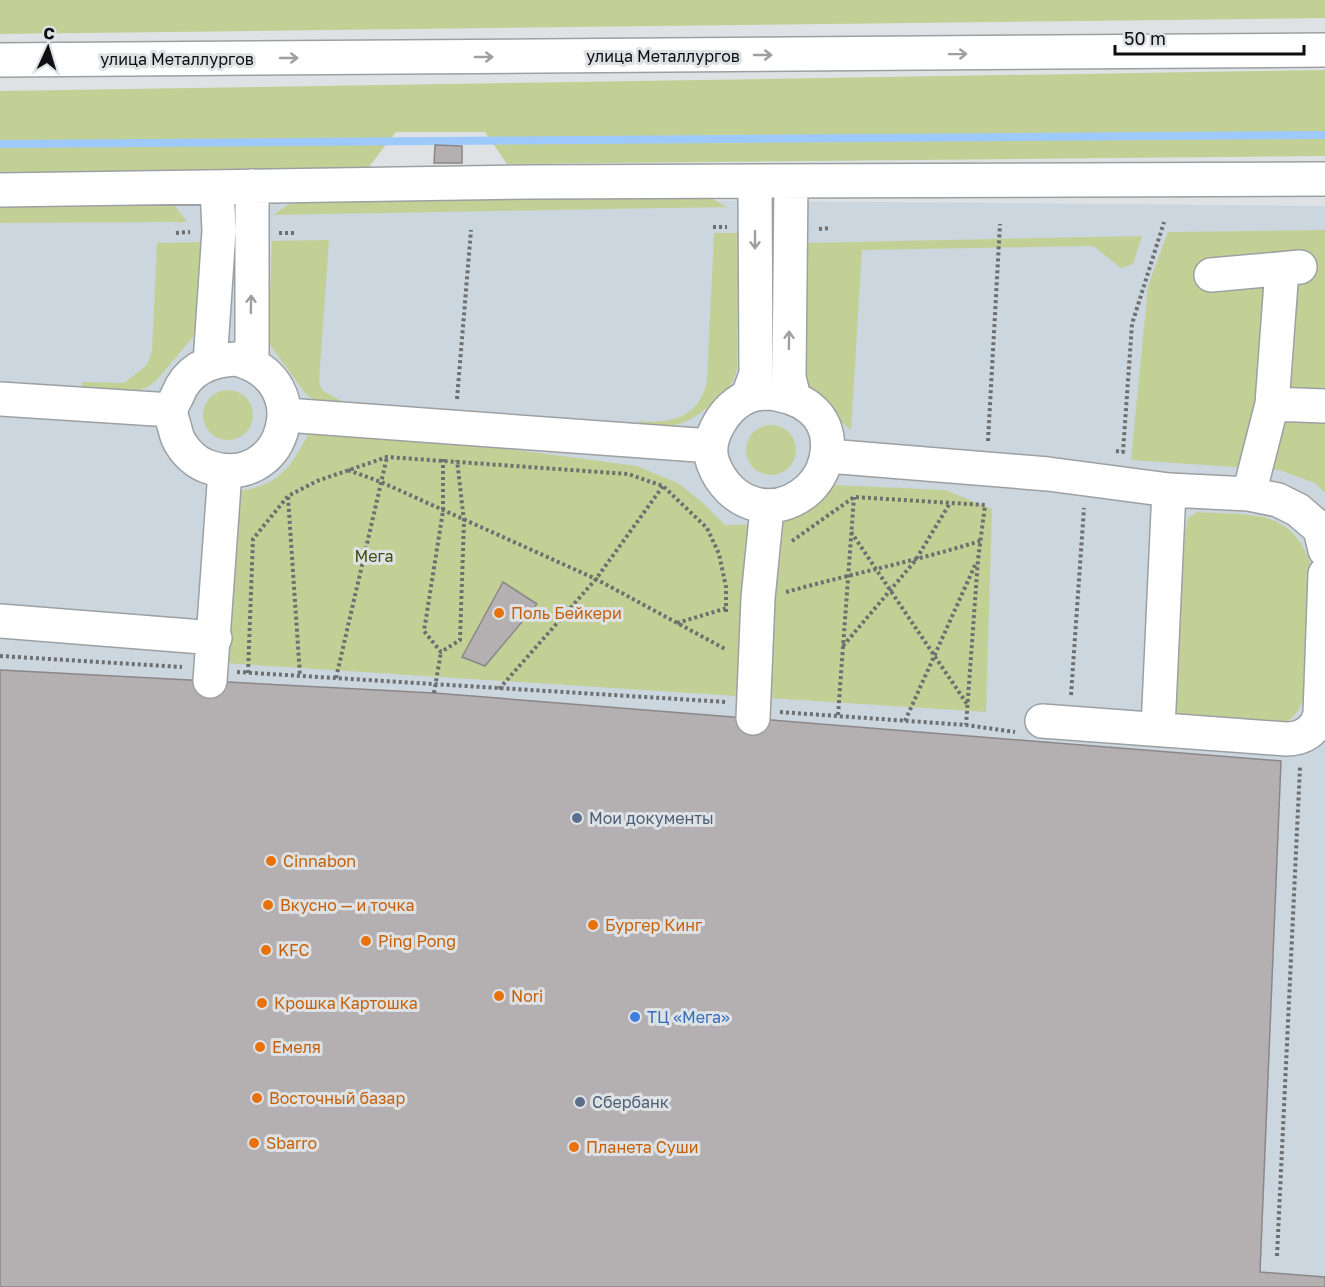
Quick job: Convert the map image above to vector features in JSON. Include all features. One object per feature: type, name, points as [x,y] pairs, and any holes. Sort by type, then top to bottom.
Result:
[{"type":"street","name":"улица Металлургов","points":[[0,60],[1325,50]]},
{"type":"street","points":[[0,190],[528,182],[1325,179]]},
{"type":"street","points":[[791,181],[789,377],[794,398]]},
{"type":"street","points":[[748,396],[756,375],[755,182]]},
{"type":"street","points":[[252,186],[252,363]]},
{"type":"street","points":[[210,363],[219,231],[217,187]]},
{"type":"street","points":[[1211,275],[1291,268],[1272,404],[1249,494]]},
{"type":"street","points":[[236,359],[252,363],[275,382],[286,415],[280,438],[265,458],[247,468],[225,471],[202,465],[185,450],[177,436],[171,410],[182,385],[195,370],[210,363],[236,359]]},
{"type":"street","points":[[772,393],[794,398],[812,409],[825,428],[828,456],[821,473],[798,498],[767,508],[748,503],[720,476],[713,462],[711,446],[720,422],[731,408],[748,396],[772,393]]},
{"type":"street","points":[[0,399],[171,410]]},
{"type":"street","points":[[1272,404],[1325,406]]},
{"type":"street","points":[[286,415],[711,446]]},
{"type":"street","points":[[828,456],[1086,478],[1169,490],[1249,494],[1278,500],[1298,510],[1320,529],[1325,550]]},
{"type":"street","points":[[0,621],[212,663],[225,471]]},
{"type":"street","points":[[1158,729],[1169,490]]},
{"type":"street","points":[[754,711],[758,598],[767,508]]},
{"type":"street","points":[[1043,725],[1158,729],[1293,739],[1311,732],[1316,727],[1320,714],[1325,574]]},
{"type":"path","points":[[1111,451],[1123,452],[1132,324],[1164,222]]},
{"type":"path","points":[[988,442],[1000,224]]},
{"type":"path","points":[[457,405],[471,230]]},
{"type":"path","points":[[274,233],[297,232]]},
{"type":"path","points":[[978,441],[996,443]]},
{"type":"path","points":[[434,693],[441,652],[424,631],[443,511],[442,461],[448,454]]},
{"type":"path","points":[[441,652],[460,640],[464,521],[455,454]]},
{"type":"path","points":[[336,678],[387,457]]},
{"type":"path","points":[[248,673],[253,539],[288,496],[347,470],[387,457],[628,474],[663,486],[707,528],[726,586],[726,618]]},
{"type":"path","points":[[347,470],[381,482],[596,579],[676,623],[726,647]]},
{"type":"path","points":[[0,656],[212,663],[248,673],[754,711],[966,725],[1043,725],[1086,478]]},
{"type":"path","points":[[498,690],[596,579],[663,486]]},
{"type":"path","points":[[288,496],[300,676]]},
{"type":"path","points":[[786,545],[854,497],[985,505],[978,560],[966,725]]},
{"type":"path","points":[[838,715],[854,497]]},
{"type":"path","points":[[842,647],[915,561],[950,503]]},
{"type":"path","points":[[851,531],[967,704]]},
{"type":"path","points":[[676,623],[758,598],[876,568],[915,561],[980,541]]},
{"type":"path","points":[[905,721],[978,560]]},
{"type":"path","points":[[726,638],[726,647],[730,656]]},
{"type":"path","points":[[1277,1256],[1300,765]]},
{"type":"shaded area","name":"Мега","points":[[226,196],[1325,206],[1325,1287],[0,1287],[0,200]]},
{"type":"green space","points":[[0,0],[1325,0],[1325,18],[0,34]]},
{"type":"green space","points":[[1325,70],[1325,156],[507,164],[485,132],[396,132],[368,168],[0,174],[0,91]]},
{"type":"green space","points":[[702,193],[727,207],[273,215],[301,196]]},
{"type":"green space","points":[[172,202],[187,222],[0,223],[0,204]]},
{"type":"green space","points":[[1325,230],[1325,493],[1315,483],[1279,470],[1131,460],[1148,286],[1168,232]]},
{"type":"green space","points":[[714,233],[738,233],[737,369],[735,375],[725,392],[695,417],[670,426],[638,427],[639,421],[662,421],[682,416],[698,403],[703,393],[707,381]]},
{"type":"green space","points":[[1142,236],[1133,264],[1121,268],[1093,246],[862,250],[851,430],[810,396],[797,371],[803,243]]},
{"type":"green space","points":[[329,240],[319,381],[322,390],[341,401],[341,407],[315,401],[305,393],[268,342],[272,241]]},
{"type":"green space","points":[[202,242],[198,331],[156,381],[146,388],[136,391],[82,389],[82,382],[124,383],[147,365],[152,351],[157,243]]},
{"type":"green space","points":[[223,390],[233,390],[246,397],[253,410],[253,420],[246,433],[233,440],[223,440],[214,436],[207,429],[203,420],[203,410],[207,401],[214,394]]},
{"type":"green space","points":[[766,425],[776,425],[789,432],[796,445],[796,455],[789,468],[776,475],[766,475],[757,471],[750,464],[746,455],[746,445],[750,436],[757,429]]},
{"type":"green space","name":"Мега","points":[[309,433],[509,449],[637,466],[678,483],[702,502],[725,525],[782,524],[835,485],[945,490],[992,509],[986,712],[223,663],[239,491],[265,484],[282,473],[296,456]]},
{"type":"green space","points":[[1197,512],[1252,515],[1281,524],[1293,533],[1303,547],[1312,567],[1306,689],[1298,710],[1281,726],[1178,715],[1175,704],[1185,531],[1188,518]]},
{"type":"building","points":[[435,145],[462,146],[462,163],[434,163]]},
{"type":"building","points":[[503,582],[537,604],[485,666],[462,657]]},
{"type":"building","name":"ТЦ «Мега»","points":[[0,670],[434,693],[1281,761],[1260,1272],[1325,1277],[1325,1287],[0,1287]]},
{"type":"waterway","points":[[0,144],[1325,135]]},
{"type":"place","name":"Поль Бейкери","points":[[499,613]]},
{"type":"place","name":"Мои документы","points":[[577,818]]},
{"type":"place","name":"Cinnabon","points":[[271,861]]},
{"type":"place","name":"Вкусно — и точка","points":[[268,905]]},
{"type":"place","name":"Бургер Кинг","points":[[593,925]]},
{"type":"place","name":"Ping Pong","points":[[366,941]]},
{"type":"place","name":"KFC","points":[[266,950]]},
{"type":"place","name":"Nori","points":[[499,996]]},
{"type":"place","name":"Крошка Картошка","points":[[262,1003]]},
{"type":"place","name":"ТЦ «Мега»","points":[[635,1017]]},
{"type":"place","name":"Емеля","points":[[260,1047]]},
{"type":"place","name":"Восточный базар","points":[[257,1098]]},
{"type":"place","name":"Сбербанк","points":[[580,1102]]},
{"type":"place","name":"Sbarro","points":[[254,1143]]},
{"type":"place","name":"Планета Суши","points":[[574,1147]]}]
